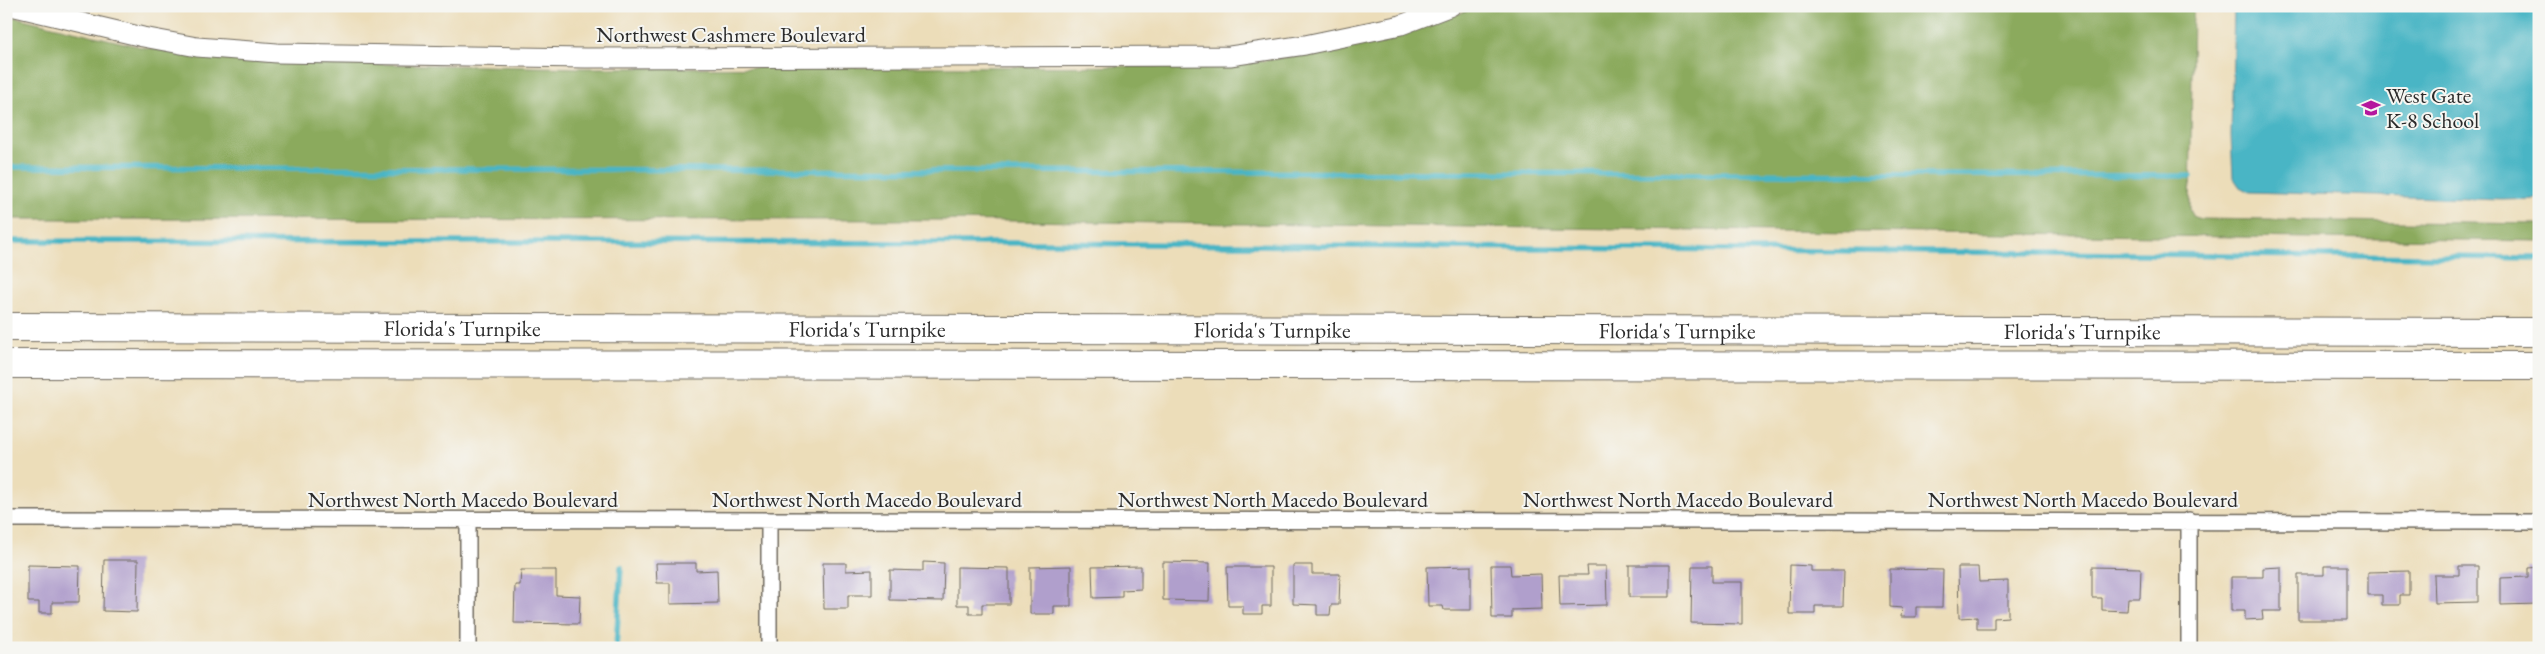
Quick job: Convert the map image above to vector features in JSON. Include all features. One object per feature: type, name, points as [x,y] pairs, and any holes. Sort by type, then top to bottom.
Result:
[{"type":"highway","name":"Florida's Turnpike","points":[[6,327],[2539,332]]},
{"type":"highway","name":"Florida's Turnpike","points":[[6,364],[2539,366]]},
{"type":"street","name":"Northwest Cashmere Boulevard","points":[[11,6],[143,37],[196,46],[277,53],[586,58],[1230,56],[1305,45],[1401,25],[1451,6]]},
{"type":"street","name":"Northwest North Macedo Boulevard","points":[[6,519],[468,521],[2189,520],[2539,522]]},
{"type":"street","points":[[769,520],[770,648]]},
{"type":"street","points":[[2189,520],[2189,648]]},
{"type":"street","points":[[468,521],[468,648]]},
{"type":"green space","points":[[1479,6],[2193,6],[2190,210],[2194,217],[2201,219],[2539,224],[2539,241],[935,220],[6,219],[6,15],[141,47],[196,56],[277,62],[586,68],[1230,66],[1307,54],[1405,34]]},
{"type":"water","name":"West Gate K-8 School","points":[[2234,6],[2539,6],[2539,199],[2502,200],[2250,192],[2239,186],[2233,177],[2231,136]]},
{"type":"building","points":[[104,560],[138,560],[137,612],[103,611]]},
{"type":"building","points":[[923,562],[944,563],[943,601],[890,600],[890,570],[923,571]]},
{"type":"building","points":[[1163,562],[1210,563],[1209,601],[1163,600]]},
{"type":"building","points":[[656,563],[696,563],[696,571],[717,570],[718,603],[670,604],[670,583],[657,583]]},
{"type":"building","points":[[823,563],[846,563],[846,571],[872,570],[872,595],[848,595],[848,609],[824,609]]},
{"type":"building","points":[[28,565],[80,566],[79,602],[52,602],[52,613],[39,613],[39,602],[28,602]]},
{"type":"building","points":[[1293,565],[1312,565],[1312,574],[1340,574],[1339,605],[1331,605],[1330,615],[1317,615],[1317,605],[1293,604]]},
{"type":"building","points":[[1491,565],[1510,565],[1511,575],[1541,574],[1542,609],[1512,610],[1512,618],[1492,618]]},
{"type":"building","points":[[1629,565],[1670,565],[1670,597],[1629,597]]},
{"type":"building","points":[[1790,565],[1811,566],[1811,571],[1844,571],[1843,606],[1815,606],[1815,614],[1789,614]]},
{"type":"building","points":[[1071,566],[1071,606],[1054,606],[1054,614],[1030,614],[1030,567]]},
{"type":"building","points":[[1141,566],[1141,589],[1122,590],[1122,597],[1093,598],[1092,567]]},
{"type":"building","points":[[1471,566],[1471,610],[1444,610],[1443,606],[1428,606],[1427,567]]},
{"type":"building","points":[[1587,566],[1606,566],[1607,605],[1560,606],[1559,575],[1588,575]]},
{"type":"building","points":[[1692,566],[1712,566],[1712,582],[1742,582],[1742,624],[1691,623]]},
{"type":"building","points":[[2324,566],[2347,566],[2347,620],[2298,620],[2298,575],[2324,575]]},
{"type":"building","points":[[2459,566],[2478,566],[2478,602],[2435,603],[2434,575],[2459,575]]},
{"type":"building","points":[[957,567],[1009,568],[1009,604],[982,604],[982,614],[969,614],[969,605],[957,605]]},
{"type":"building","points":[[1227,567],[1271,567],[1271,606],[1262,606],[1262,614],[1243,614],[1243,606],[1228,606]]},
{"type":"building","points":[[1958,567],[1978,567],[1979,582],[2008,581],[2008,617],[1994,618],[1994,629],[1977,629],[1977,617],[1959,618]]},
{"type":"building","points":[[2092,567],[2141,568],[2140,598],[2128,598],[2127,611],[2102,610],[2102,598],[2092,598]]},
{"type":"building","points":[[2281,567],[2281,611],[2262,611],[2263,619],[2245,620],[2245,611],[2231,611],[2231,577],[2263,577],[2263,568]]},
{"type":"building","points":[[2539,567],[2539,604],[2500,605],[2500,578],[2528,577],[2528,568]]},
{"type":"building","points":[[1890,569],[1943,570],[1942,607],[1916,607],[1916,617],[1901,617],[1902,608],[1890,607]]},
{"type":"building","points":[[521,570],[556,570],[556,595],[580,596],[579,624],[514,623],[515,585],[520,585]]},
{"type":"building","points":[[2409,571],[2409,595],[2400,595],[2400,605],[2382,605],[2382,595],[2368,595],[2368,572]]},
{"type":"waterway","points":[[6,167],[2190,176]]},
{"type":"waterway","points":[[6,241],[1041,243],[2539,258]]},
{"type":"waterway","points":[[616,648],[621,567]]},
{"type":"place","name":"West Gate K-8 School","points":[[2371,108]]}]
